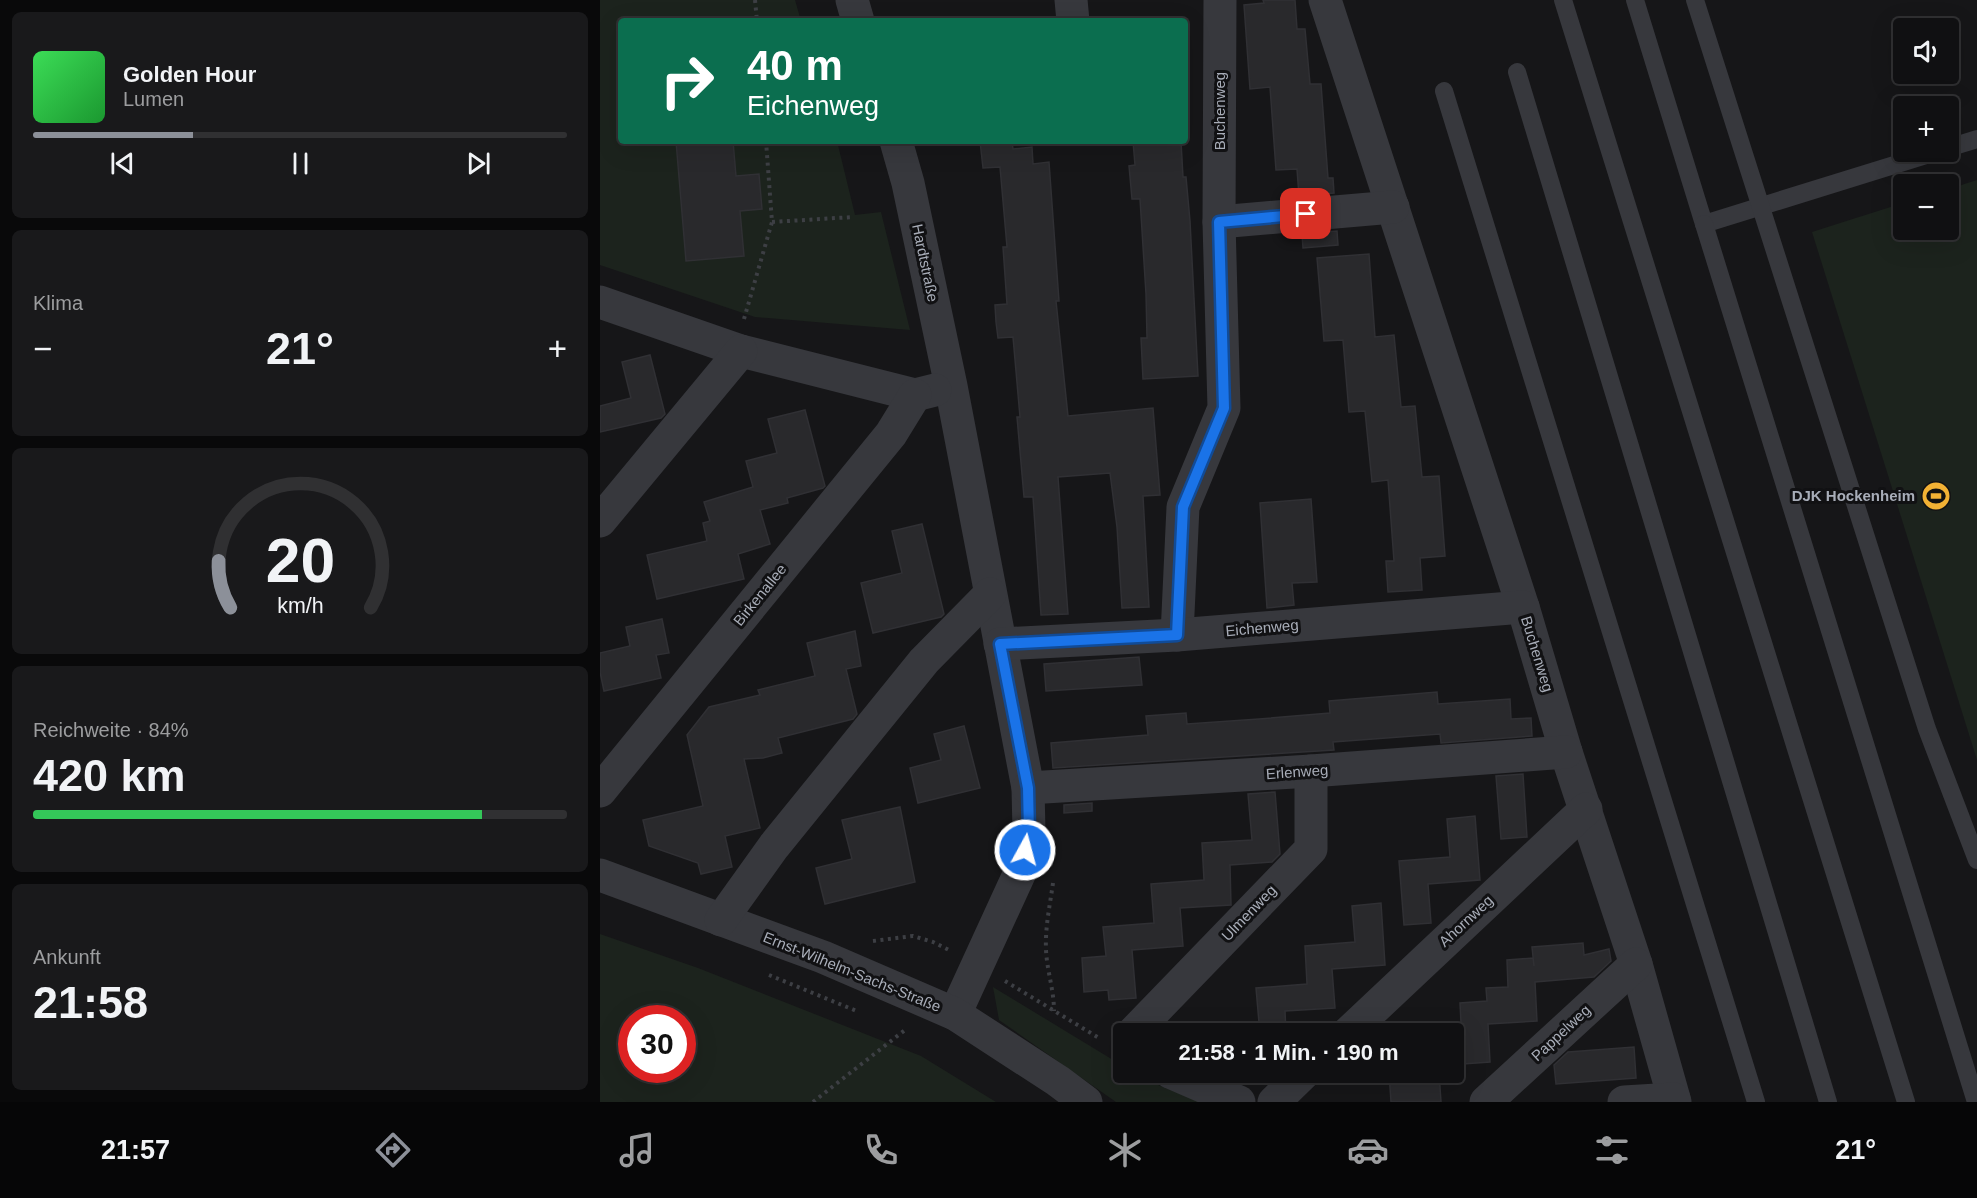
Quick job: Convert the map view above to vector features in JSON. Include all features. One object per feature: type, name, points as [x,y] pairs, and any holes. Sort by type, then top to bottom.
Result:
[{"type":"street","points":[[852,0],[857,18]]},
{"type":"street","points":[[1071,0],[1072,18]]},
{"type":"street","name":"Buchenweg","points":[[1177,635],[1183,507],[1224,408],[1219,222],[1220,0]]},
{"type":"street","name":"Buchenweg","points":[[1324,0],[1523,608],[1566,752],[1636,964],[1675,1101]]},
{"type":"street","name":"Hardtstraße","points":[[897,144],[908,183],[951,386]]},
{"type":"street","points":[[1219,222],[1393,207]]},
{"type":"street","points":[[600,302],[738,350],[915,395],[951,386],[1028,788],[1029,832],[1022,868],[955,1014]]},
{"type":"street","points":[[600,521],[738,350]]},
{"type":"street","name":"Birkenallee","points":[[600,791],[891,434],[915,395]]},
{"type":"street","points":[[721,920],[774,846],[924,661],[990,594]]},
{"type":"street","name":"Eichenweg","points":[[1000,644],[1177,635],[1523,608]]},
{"type":"street","name":"Erlenweg","points":[[1028,788],[1311,771],[1566,752]]},
{"type":"street","name":"Ulmenweg","points":[[1145,1023],[1311,849],[1311,771]]},
{"type":"street","name":"Ahornweg","points":[[1359,1023],[1586,809]]},
{"type":"street","name":"Ernst-Wilhelm-Sachs-Straße","points":[[600,875],[823,957],[955,1014],[1058,1081],[1086,1102]]},
{"type":"street","name":"Pappelweg","points":[[1486,1102],[1636,964]]},
{"type":"street","points":[[1195,1083],[1239,1102]]},
{"type":"street","points":[[1274,1102],[1294,1083]]},
{"type":"street","points":[[1624,1102],[1675,1101]]},
{"type":"lane","points":[[1563,0],[1906,1102]]},
{"type":"lane","points":[[1635,0],[1976,1102]]},
{"type":"lane","points":[[1695,0],[1927,729],[1977,860]]},
{"type":"lane","points":[[1517,72],[1828,1102]]},
{"type":"lane","points":[[1444,91],[1756,1102]]},
{"type":"lane","points":[[1959,145],[1977,139]]},
{"type":"lane","points":[[1704,224],[1904,162]]},
{"type":"path","points":[[755,0],[757,18]]},
{"type":"path","points":[[738,350],[772,222],[766,144]]},
{"type":"path","points":[[772,222],[853,217]]},
{"type":"path","points":[[1054,873],[1046,947],[1048,972],[1054,994],[1054,1011]]},
{"type":"path","points":[[866,941],[913,936],[933,942],[1054,1011],[1113,1040]]},
{"type":"path","points":[[813,1102],[905,1030]]},
{"type":"shaded area","points":[[600,0],[795,0],[800,18],[618,18],[618,144],[838,144],[855,215],[881,212],[910,330],[755,317],[600,265]]},
{"type":"shaded area","name":"DJK Hockenheim","points":[[1977,180],[1977,760],[1812,232],[1893,206],[1893,240],[1959,240],[1959,186]]},
{"type":"shaded area","points":[[600,934],[698,968],[921,1056],[996,1102],[600,1102]]},
{"type":"shaded area","points":[[993,987],[1113,1060],[1113,1083],[1153,1083],[1201,1102],[1116,1102],[999,1020]]},
{"type":"building","points":[[1263,0],[1295,0],[1297,29],[1305,29],[1310,84],[1321,84],[1328,178],[1333,178],[1334,193],[1299,196],[1297,169],[1276,170],[1270,87],[1250,89],[1244,5],[1264,3]]},
{"type":"building","points":[[676,144],[733,144],[736,176],[759,174],[762,209],[740,211],[744,256],[686,261]]},
{"type":"building","points":[[980,144],[1012,144],[1013,149],[1032,147],[1033,164],[1049,162],[1059,301],[1056,301],[1068,416],[1153,408],[1160,495],[1143,496],[1149,607],[1122,608],[1117,527],[1110,473],[1058,477],[1068,614],[1041,615],[1033,497],[1024,497],[1013,337],[998,338],[996,322],[995,305],[1007,304],[1003,247],[1007,247],[1000,167],[983,168]]},
{"type":"building","points":[[1133,144],[1181,144],[1183,177],[1186,177],[1190,221],[1198,376],[1143,379],[1141,338],[1147,338],[1146,294],[1140,199],[1132,199],[1129,166],[1135,165]]},
{"type":"building","points":[[1337,231],[1338,245],[1303,248],[1302,234]]},
{"type":"building","points":[[1369,254],[1375,337],[1394,335],[1401,407],[1415,406],[1422,477],[1439,476],[1445,556],[1420,558],[1422,590],[1388,592],[1386,561],[1394,561],[1388,480],[1372,482],[1365,411],[1349,412],[1343,340],[1324,341],[1317,258]]},
{"type":"building","points":[[650,355],[665,414],[661,418],[600,432],[600,406],[631,398],[622,362]]},
{"type":"building","points":[[805,410],[825,486],[787,498],[788,503],[760,510],[770,544],[738,554],[744,579],[657,599],[647,555],[707,541],[703,523],[710,521],[704,502],[753,487],[746,461],[777,453],[768,419]]},
{"type":"building","points":[[1311,499],[1317,582],[1292,583],[1294,605],[1267,608],[1260,503]]},
{"type":"building","points":[[922,524],[944,614],[941,617],[873,633],[861,583],[902,573],[892,531]]},
{"type":"building","points":[[662,619],[669,653],[656,655],[661,678],[604,691],[600,672],[600,653],[630,646],[626,627]]},
{"type":"building","points":[[855,631],[861,666],[846,669],[857,714],[853,719],[778,738],[782,753],[763,758],[744,759],[760,828],[725,836],[732,867],[701,874],[698,863],[649,846],[643,820],[703,806],[687,735],[709,707],[760,695],[758,690],[815,676],[807,643]]},
{"type":"building","points":[[1139,657],[1142,685],[1046,691],[1044,664]]},
{"type":"building","points":[[1437,692],[1438,704],[1510,699],[1511,719],[1531,718],[1532,736],[1441,743],[1440,734],[1333,742],[1334,750],[1053,768],[1051,743],[1148,735],[1146,716],[1186,713],[1187,724],[1259,719],[1330,713],[1329,701]]},
{"type":"building","points":[[964,726],[980,788],[918,803],[910,768],[941,760],[934,734]]},
{"type":"building","points":[[1523,774],[1527,837],[1501,839],[1496,776]]},
{"type":"building","points":[[1275,792],[1280,854],[1272,862],[1230,865],[1231,905],[1180,908],[1183,946],[1132,950],[1136,998],[1109,1000],[1108,990],[1084,992],[1082,958],[1106,956],[1103,927],[1154,923],[1151,884],[1204,880],[1202,843],[1252,840],[1248,794]]},
{"type":"building","points":[[1092,803],[1092,811],[1064,813],[1064,805]]},
{"type":"building","points":[[900,807],[915,882],[825,904],[816,868],[852,859],[842,820]]},
{"type":"building","points":[[1475,816],[1480,880],[1428,884],[1431,923],[1404,925],[1399,861],[1450,857],[1447,819]]},
{"type":"building","points":[[1381,903],[1385,965],[1332,969],[1335,1008],[1285,1011],[1286,1023],[1259,1023],[1256,988],[1307,984],[1305,946],[1355,942],[1352,906]]},
{"type":"building","points":[[1583,943],[1584,955],[1609,949],[1611,961],[1594,977],[1535,982],[1537,1021],[1488,1024],[1490,1062],[1464,1064],[1464,1023],[1461,1023],[1460,1003],[1487,1001],[1486,988],[1508,987],[1507,960],[1533,958],[1534,966],[1532,947]]},
{"type":"building","points":[[1634,1047],[1636,1078],[1556,1084],[1554,1065],[1568,1052]]},
{"type":"building","points":[[1390,1083],[1440,1083],[1441,1102],[1391,1102]]},
{"type":"place","name":"DJK Hockenheim","points":[[1936,496]]},
{"type":"route","points":[[1025,850],[1029,832],[1028,788],[1000,644],[1177,635],[1183,507],[1224,408],[1219,222],[1306,214]]}]
